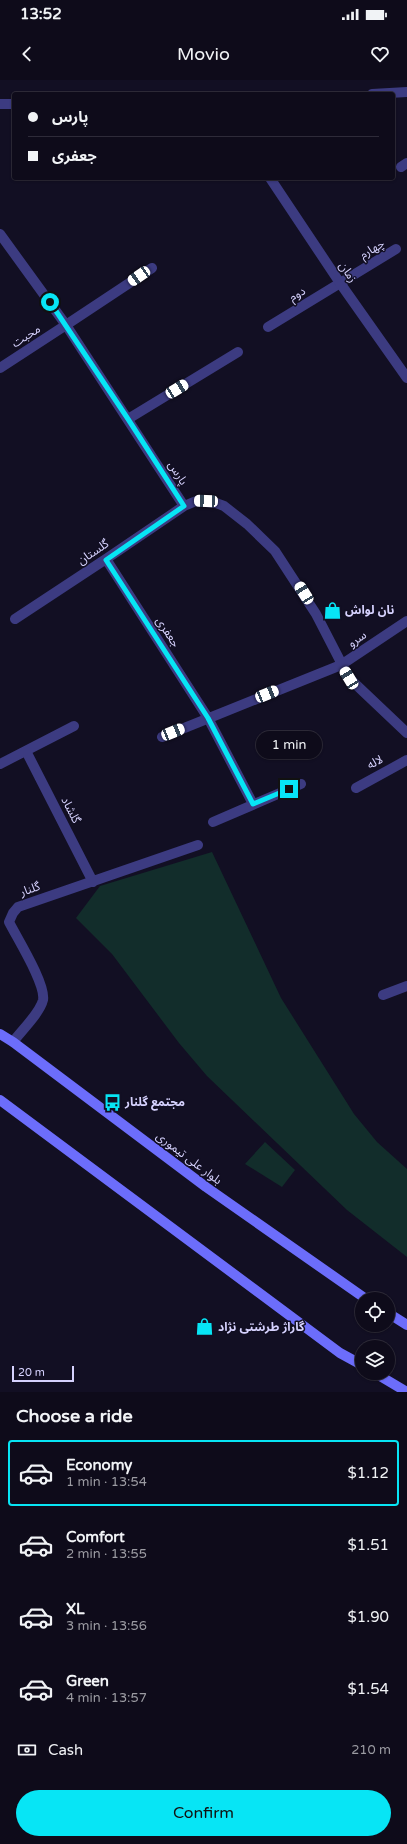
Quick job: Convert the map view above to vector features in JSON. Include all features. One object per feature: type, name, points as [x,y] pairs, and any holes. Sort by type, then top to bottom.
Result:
[{"type":"main road","name":"بلوار علی تیموری","points":[[0,1034],[13,1042],[206,1187],[356,1292]]},
{"type":"main road","points":[[0,1100],[340,1352],[355,1361]]},
{"type":"main road","points":[[395,1317],[407,1325]]},
{"type":"main road","points":[[387,1380],[407,1392]]},
{"type":"street","points":[[395,93],[407,92]]},
{"type":"street","points":[[0,104],[12,104]]},
{"type":"street","name":"زمان","points":[[271,180],[340,283],[407,378]]},
{"type":"street","name":"پارس","points":[[0,234],[66,325],[184,506]]},
{"type":"street","name":"چهارم","points":[[340,283],[396,249]]},
{"type":"street","name":"محبت","points":[[0,368],[152,268]]},
{"type":"street","name":"دوم","points":[[268,327],[340,283]]},
{"type":"street","points":[[128,419],[238,352]]},
{"type":"street","points":[[184,506],[196,501],[216,503],[224,506],[247,524],[270,546],[297,583],[316,614],[349,678],[407,733]]},
{"type":"street","name":"گلستان","points":[[16,619],[106,560],[184,506]]},
{"type":"street","name":"جعفری","points":[[106,560],[208,718],[253,804]]},
{"type":"street","name":"سرو","points":[[341,665],[407,620]]},
{"type":"street","points":[[162,737],[341,665]]},
{"type":"street","points":[[0,764],[74,726]]},
{"type":"street","name":"گلشاد","points":[[26,751],[93,882]]},
{"type":"street","name":"لاله","points":[[356,788],[407,760]]},
{"type":"street","points":[[213,822],[300,784]]},
{"type":"street","name":"گلنار","points":[[13,1042],[40,1008],[43,999],[42,985],[9,922],[12,913],[18,907],[198,846]]},
{"type":"street","points":[[383,995],[407,986]]},
{"type":"green space","points":[[212,852],[281,998],[354,1114],[377,1142],[407,1169],[407,1257],[347,1210],[207,1076],[179,1043],[112,954],[76,918],[100,886]]},
{"type":"green space","points":[[265,1142],[295,1170],[282,1187],[245,1164]]},
{"type":"place","name":"نان لواش","points":[[332,610]]},
{"type":"place","name":"مجتمع گلنار","points":[[112,1102]]},
{"type":"place","name":"گاراژ طرشتی نژاد","points":[[205,1327]]},
{"type":"route","points":[[50,302],[184,506],[106,560],[208,718],[253,804],[289,789]]}]
